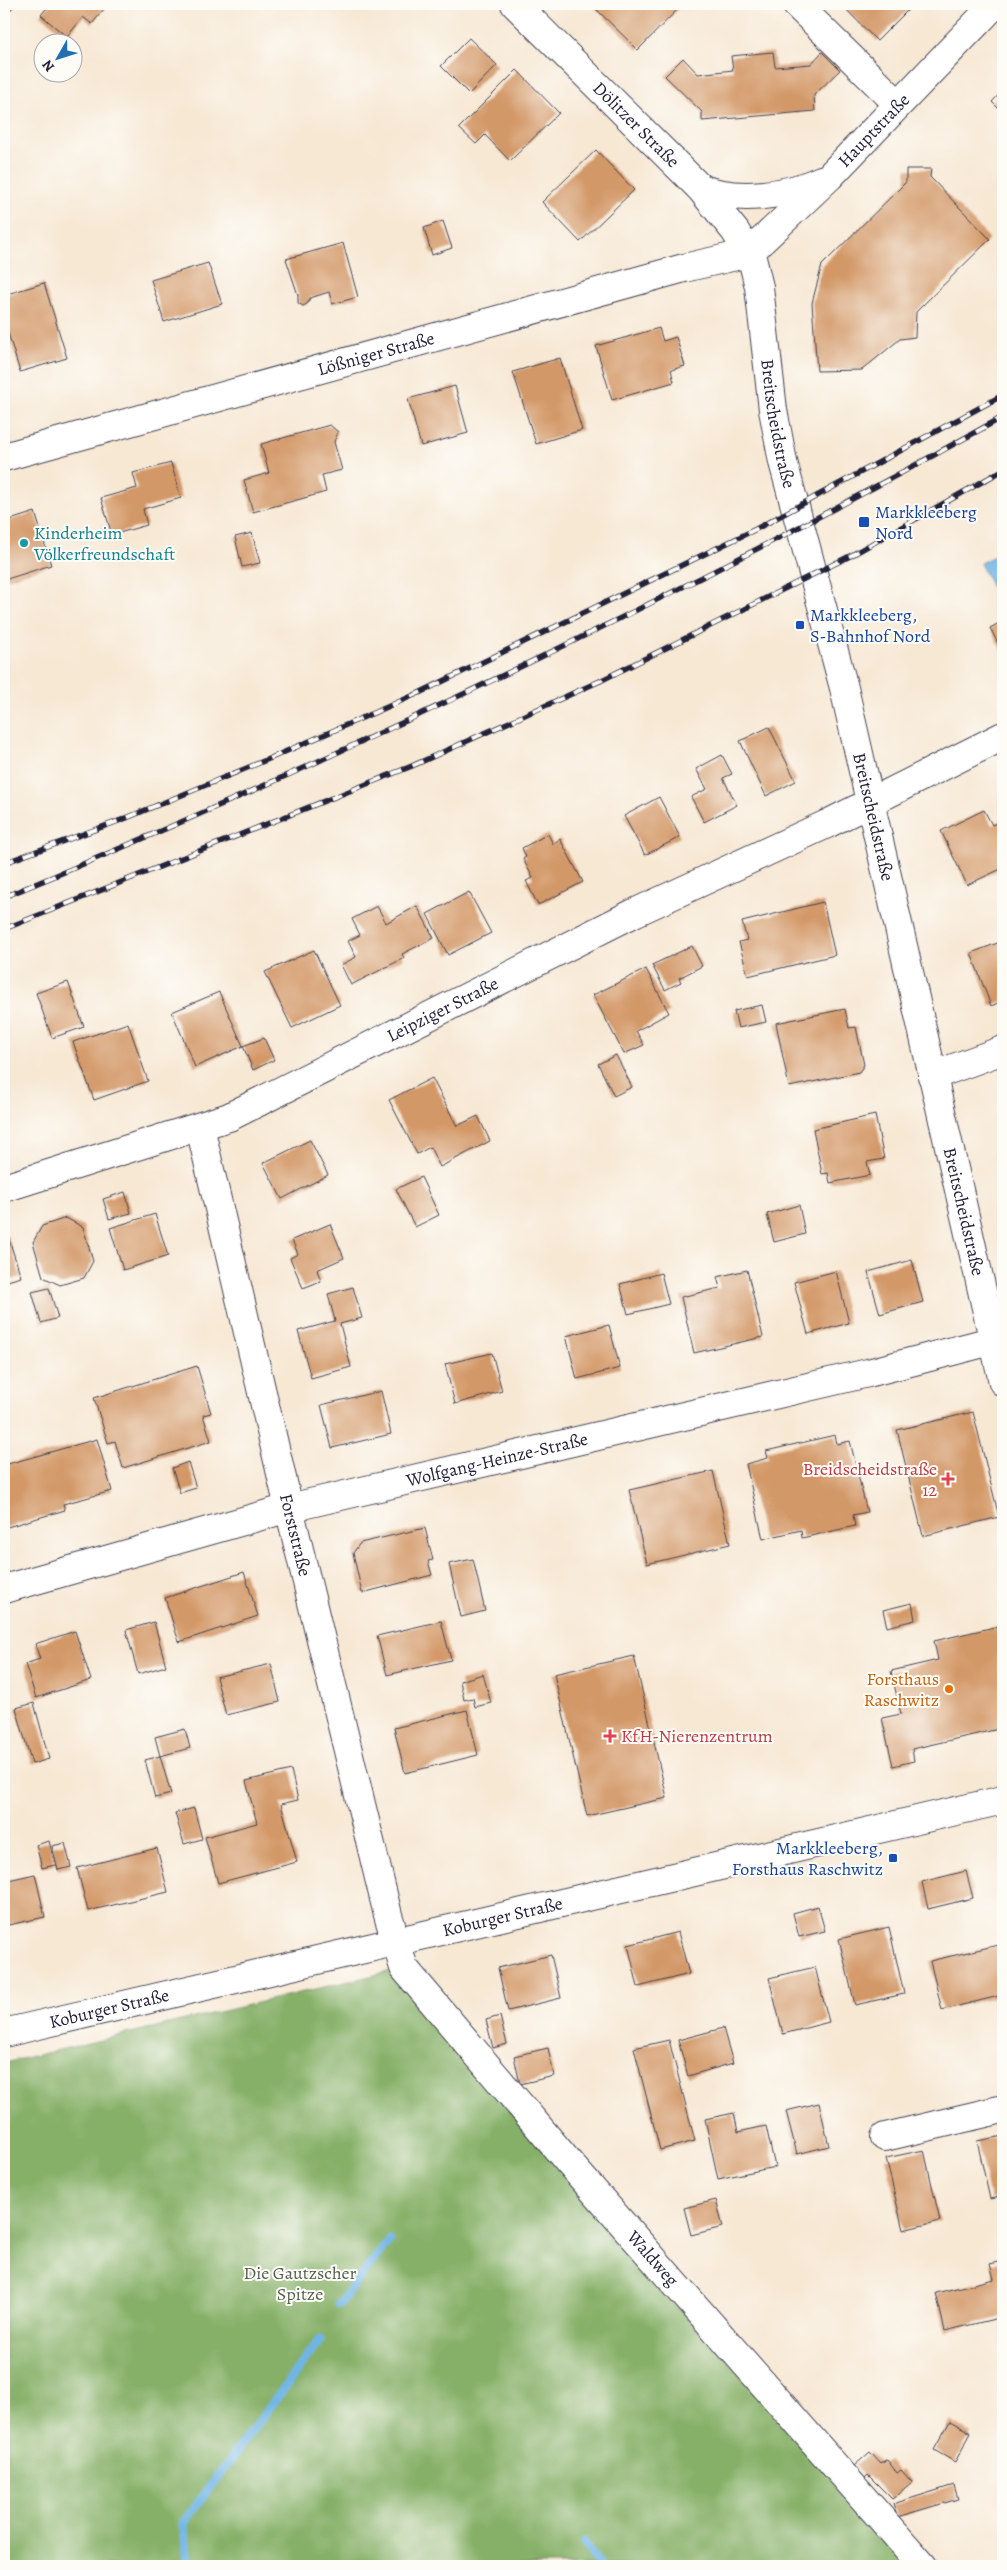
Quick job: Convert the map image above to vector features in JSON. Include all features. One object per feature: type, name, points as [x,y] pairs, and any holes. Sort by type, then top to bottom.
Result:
[{"type":"street","name":"Dölitzer Straße","points":[[515,4],[700,188],[735,230],[750,253]]},
{"type":"street","points":[[796,4],[898,104]]},
{"type":"street","name":"Hauptstraße","points":[[750,253],[829,176],[995,4]]},
{"type":"street","points":[[700,188],[720,194],[770,193],[799,188],[829,176]]},
{"type":"street","name":"Lößniger Straße","points":[[4,457],[674,271],[750,253]]},
{"type":"street","name":"Breitscheidstraße","points":[[750,253],[759,287],[773,410],[783,462],[844,688],[932,1076],[998,1340],[1003,1382]]},
{"type":"street","name":"Leipziger Straße","points":[[4,1188],[229,1117],[634,913],[871,803],[1003,736]]},
{"type":"street","points":[[932,1076],[1003,1050]]},
{"type":"street","name":"Forststraße","points":[[200,1127],[289,1508],[396,1942]]},
{"type":"street","name":"Wolfgang-Heinze-Straße","points":[[4,1589],[289,1508],[998,1340]]},
{"type":"street","name":"Koburger Straße","points":[[4,2033],[1003,1800]]},
{"type":"street","name":"Waldweg","points":[[396,1942],[404,1968],[576,2171],[923,2566]]},
{"type":"street","points":[[885,2137],[1003,2109]]},
{"type":"green space","name":"Die Gautzscher Spitze","points":[[404,1968],[923,2566],[4,2566],[4,2063]]},
{"type":"water","points":[[1003,552],[1003,589],[995,594],[980,563]]},
{"type":"building","points":[[4,4],[15,4],[4,19]]},
{"type":"building","points":[[50,4],[108,4],[92,24],[83,17],[71,32],[61,32],[41,15]]},
{"type":"building","points":[[591,4],[651,4],[654,7],[658,4],[675,4],[679,8],[638,50]]},
{"type":"building","points":[[841,4],[912,4],[913,5],[877,41]]},
{"type":"building","points":[[469,38],[497,65],[469,94],[441,66]]},
{"type":"building","points":[[773,52],[775,67],[811,64],[822,52],[840,70],[814,95],[815,111],[702,121],[702,112],[665,76],[683,58],[698,74],[733,70],[731,56]]},
{"type":"building","points":[[517,70],[559,113],[510,161],[485,135],[476,144],[459,128]]},
{"type":"building","points":[[1003,90],[1003,113],[992,102]]},
{"type":"building","points":[[596,150],[634,190],[580,242],[542,202]]},
{"type":"building","points":[[906,169],[931,169],[930,177],[990,239],[916,312],[915,337],[900,339],[862,370],[817,371],[812,303],[822,265],[906,182]]},
{"type":"building","points":[[443,221],[452,248],[432,255],[424,228]]},
{"type":"building","points":[[343,243],[358,297],[332,304],[329,292],[310,298],[307,304],[303,306],[298,303],[298,295],[286,259]]},
{"type":"building","points":[[208,263],[222,304],[164,322],[151,280]]},
{"type":"building","points":[[44,283],[67,358],[20,372],[8,333],[4,334],[4,295]]},
{"type":"building","points":[[659,328],[663,341],[676,337],[685,366],[671,370],[674,382],[612,400],[596,346]]},
{"type":"building","points":[[560,358],[582,430],[536,444],[513,372]]},
{"type":"building","points":[[455,386],[468,433],[421,446],[408,399]]},
{"type":"building","points":[[330,425],[338,432],[334,442],[342,470],[322,475],[326,492],[253,512],[244,480],[269,473],[261,444]]},
{"type":"building","points":[[171,463],[181,498],[143,509],[147,525],[112,535],[101,498],[137,488],[133,473]]},
{"type":"building","name":"Kinderheim Völkerfreundschaft","points":[[35,512],[51,565],[4,580],[4,522]]},
{"type":"building","points":[[252,533],[260,563],[242,567],[235,537]]},
{"type":"building","points":[[1003,621],[1003,653],[990,628]]},
{"type":"building","points":[[769,727],[796,781],[766,796],[740,741]]},
{"type":"building","points":[[722,755],[732,774],[723,778],[737,805],[704,822],[691,797],[707,789],[696,769]]},
{"type":"building","points":[[659,797],[680,837],[645,855],[624,816]]},
{"type":"building","points":[[984,810],[992,825],[1002,820],[1003,823],[1003,868],[967,885],[941,831]]},
{"type":"building","points":[[548,834],[553,844],[560,839],[583,882],[538,905],[526,881],[533,878],[523,859],[526,857],[522,848]]},
{"type":"building","points":[[469,892],[491,933],[448,955],[427,914]]},
{"type":"building","points":[[823,902],[835,955],[748,976],[739,942],[747,940],[742,922]]},
{"type":"building","points":[[377,906],[386,923],[417,906],[434,938],[402,954],[404,958],[351,985],[341,965],[356,957],[348,941],[360,935],[352,919]]},
{"type":"building","points":[[1003,941],[1003,1001],[991,1006],[971,953]]},
{"type":"building","points":[[692,946],[702,966],[679,978],[681,982],[665,990],[652,965]]},
{"type":"building","points":[[314,950],[340,1005],[292,1028],[265,972]]},
{"type":"building","points":[[646,969],[669,1013],[636,1031],[644,1045],[624,1054],[593,995]]},
{"type":"building","points":[[68,982],[84,1027],[52,1038],[36,993]]},
{"type":"building","points":[[219,992],[243,1046],[195,1067],[172,1012]]},
{"type":"building","points":[[762,1005],[766,1022],[738,1028],[734,1011]]},
{"type":"building","points":[[845,1009],[849,1028],[856,1027],[864,1065],[859,1072],[789,1087],[776,1023]]},
{"type":"building","points":[[128,1023],[148,1081],[94,1100],[73,1042]]},
{"type":"building","points":[[264,1038],[274,1060],[253,1070],[243,1046]]},
{"type":"building","points":[[616,1055],[632,1087],[614,1096],[598,1064]]},
{"type":"building","points":[[432,1078],[457,1126],[478,1116],[490,1141],[440,1167],[430,1147],[417,1154],[389,1100]]},
{"type":"building","points":[[875,1115],[884,1159],[867,1162],[870,1175],[830,1183],[828,1173],[822,1174],[813,1129]]},
{"type":"building","points":[[310,1140],[328,1175],[282,1199],[263,1163]]},
{"type":"building","points":[[421,1177],[439,1215],[415,1227],[396,1189]]},
{"type":"building","points":[[125,1192],[131,1213],[109,1219],[103,1199]]},
{"type":"building","points":[[799,1205],[805,1234],[774,1242],[767,1214]]},
{"type":"building","points":[[155,1214],[168,1256],[123,1270],[110,1228]]},
{"type":"building","points":[[66,1218],[83,1227],[93,1261],[84,1278],[60,1285],[43,1277],[33,1242],[42,1226]]},
{"type":"building","points":[[330,1224],[344,1258],[317,1270],[321,1281],[303,1288],[290,1258],[298,1254],[292,1240]]},
{"type":"building","points":[[8,1236],[21,1277],[4,1282],[4,1237]]},
{"type":"building","points":[[912,1260],[923,1302],[880,1314],[868,1272]]},
{"type":"building","points":[[747,1270],[763,1337],[694,1353],[681,1297],[720,1288],[717,1277]]},
{"type":"building","points":[[836,1271],[849,1323],[808,1334],[794,1282]]},
{"type":"building","points":[[661,1273],[669,1304],[628,1314],[620,1284]]},
{"type":"building","points":[[353,1287],[362,1318],[340,1324],[351,1367],[311,1378],[298,1331],[335,1321],[328,1294]]},
{"type":"building","points":[[49,1288],[58,1318],[41,1323],[32,1292]]},
{"type":"building","points":[[609,1325],[620,1368],[577,1379],[566,1336]]},
{"type":"building","points":[[492,1353],[502,1391],[455,1404],[445,1364]]},
{"type":"building","points":[[197,1366],[211,1413],[203,1415],[211,1441],[123,1468],[115,1441],[108,1443],[94,1398]]},
{"type":"building","points":[[381,1391],[391,1434],[332,1448],[321,1405]]},
{"type":"building","points":[[973,1412],[999,1517],[923,1536],[897,1430]]},
{"type":"building","points":[[835,1435],[837,1444],[850,1441],[867,1512],[853,1515],[855,1526],[802,1538],[801,1530],[763,1539],[746,1464],[768,1458],[766,1451]]},
{"type":"building","points":[[97,1439],[112,1491],[63,1504],[65,1510],[4,1528],[4,1465]]},
{"type":"building","points":[[188,1462],[196,1488],[180,1493],[172,1468]]},
{"type":"building","points":[[713,1471],[730,1544],[647,1564],[629,1490]]},
{"type":"building","points":[[425,1528],[433,1560],[428,1561],[432,1575],[362,1593],[353,1553],[360,1543]]},
{"type":"building","points":[[473,1559],[485,1611],[461,1617],[449,1564]]},
{"type":"building","points":[[244,1572],[258,1616],[179,1642],[165,1598]]},
{"type":"building","points":[[912,1603],[915,1620],[887,1627],[883,1610]]},
{"type":"building","points":[[441,1621],[451,1660],[387,1675],[377,1636]]},
{"type":"building","points":[[154,1622],[166,1666],[138,1674],[126,1630]]},
{"type":"building","name":"Forsthaus Raschwitz","points":[[1003,1625],[1003,1728],[912,1749],[914,1761],[893,1766],[882,1718],[901,1714],[891,1671],[938,1660],[934,1641]]},
{"type":"building","points":[[75,1631],[91,1680],[36,1698],[25,1664],[40,1659],[35,1644]]},
{"type":"building","name":"KfH-Nierenzentrum","points":[[634,1656],[667,1798],[587,1816],[554,1674]]},
{"type":"building","points":[[271,1664],[280,1702],[226,1715],[216,1677]]},
{"type":"building","points":[[483,1674],[491,1703],[475,1707],[473,1698],[464,1700],[460,1681]]},
{"type":"building","points":[[34,1703],[49,1759],[32,1764],[16,1708]]},
{"type":"building","points":[[467,1710],[478,1755],[405,1773],[394,1728]]},
{"type":"building","points":[[185,1729],[190,1748],[160,1756],[155,1737]]},
{"type":"building","points":[[160,1756],[171,1794],[155,1798],[145,1760]]},
{"type":"building","points":[[291,1770],[298,1800],[281,1804],[297,1862],[218,1883],[205,1837],[257,1823],[246,1781]]},
{"type":"building","points":[[194,1808],[202,1839],[184,1844],[175,1813]]},
{"type":"building","points":[[49,1841],[55,1865],[42,1868],[36,1845]]},
{"type":"building","points":[[65,1843],[71,1867],[58,1870],[52,1846]]},
{"type":"building","points":[[157,1848],[168,1892],[88,1911],[77,1868]]},
{"type":"building","points":[[966,1871],[973,1898],[928,1909],[922,1882]]},
{"type":"building","points":[[35,1874],[45,1917],[4,1926],[4,1881]]},
{"type":"building","points":[[818,1906],[825,1931],[799,1937],[793,1913]]},
{"type":"building","points":[[889,1927],[904,1994],[855,2005],[839,1939]]},
{"type":"building","points":[[678,1932],[689,1974],[638,1987],[628,1945]]},
{"type":"building","points":[[998,1945],[1003,1967],[1003,1995],[942,2010],[930,1961]]},
{"type":"building","points":[[551,1955],[561,1998],[508,2011],[498,1968]]},
{"type":"building","points":[[815,1967],[829,2022],[783,2034],[769,1978]]},
{"type":"building","points":[[500,2016],[507,2044],[493,2048],[486,2020]]},
{"type":"building","points":[[723,2028],[733,2063],[688,2076],[678,2040]]},
{"type":"building","points":[[669,2040],[695,2141],[660,2150],[634,2048]]},
{"type":"building","points":[[548,2048],[554,2076],[520,2084],[514,2056]]},
{"type":"building","points":[[819,2103],[829,2146],[797,2154],[786,2111]]},
{"type":"building","points":[[734,2113],[738,2132],[766,2126],[775,2167],[718,2179],[705,2119]]},
{"type":"building","points":[[1003,2136],[1003,2196],[990,2199],[977,2141]]},
{"type":"building","points":[[924,2150],[940,2221],[903,2230],[886,2158]]},
{"type":"building","points":[[716,2200],[723,2227],[691,2235],[684,2208]]},
{"type":"building","points":[[1003,2261],[1003,2317],[945,2331],[936,2293],[994,2279],[990,2264]]},
{"type":"building","points":[[950,2421],[971,2433],[955,2462],[934,2450]]},
{"type":"building","points":[[870,2452],[881,2464],[887,2460],[897,2473],[901,2470],[912,2482],[892,2499],[868,2475],[865,2478],[854,2466]]},
{"type":"building","points":[[954,2485],[958,2499],[897,2517],[893,2504]]},
{"type":"waterway","points":[[339,2304],[390,2240]]},
{"type":"waterway","points":[[189,2566],[183,2523],[320,2340]]},
{"type":"waterway","points":[[584,2543],[600,2566]]},
{"type":"railway","points":[[4,863],[124,819],[271,758],[419,693],[756,529],[1003,395]]},
{"type":"railway","points":[[4,897],[259,788],[511,672],[759,548],[1003,417]]},
{"type":"railway","points":[[4,929],[412,766],[600,681],[850,556],[1003,470]]},
{"type":"place","name":"Markkleeberg Nord","points":[[864,522]]},
{"type":"place","name":"Kinderheim Völkerfreundschaft","points":[[24,543]]},
{"type":"place","name":"Markkleeberg, S-Bahnhof Nord","points":[[800,625]]},
{"type":"place","name":"Breidscheidstraße 12","points":[[948,1479]]},
{"type":"place","name":"Forsthaus Raschwitz","points":[[949,1689]]},
{"type":"place","name":"KfH-Nierenzentrum","points":[[610,1736]]},
{"type":"place","name":"Markkleeberg, Forsthaus Raschwitz","points":[[893,1858]]}]
